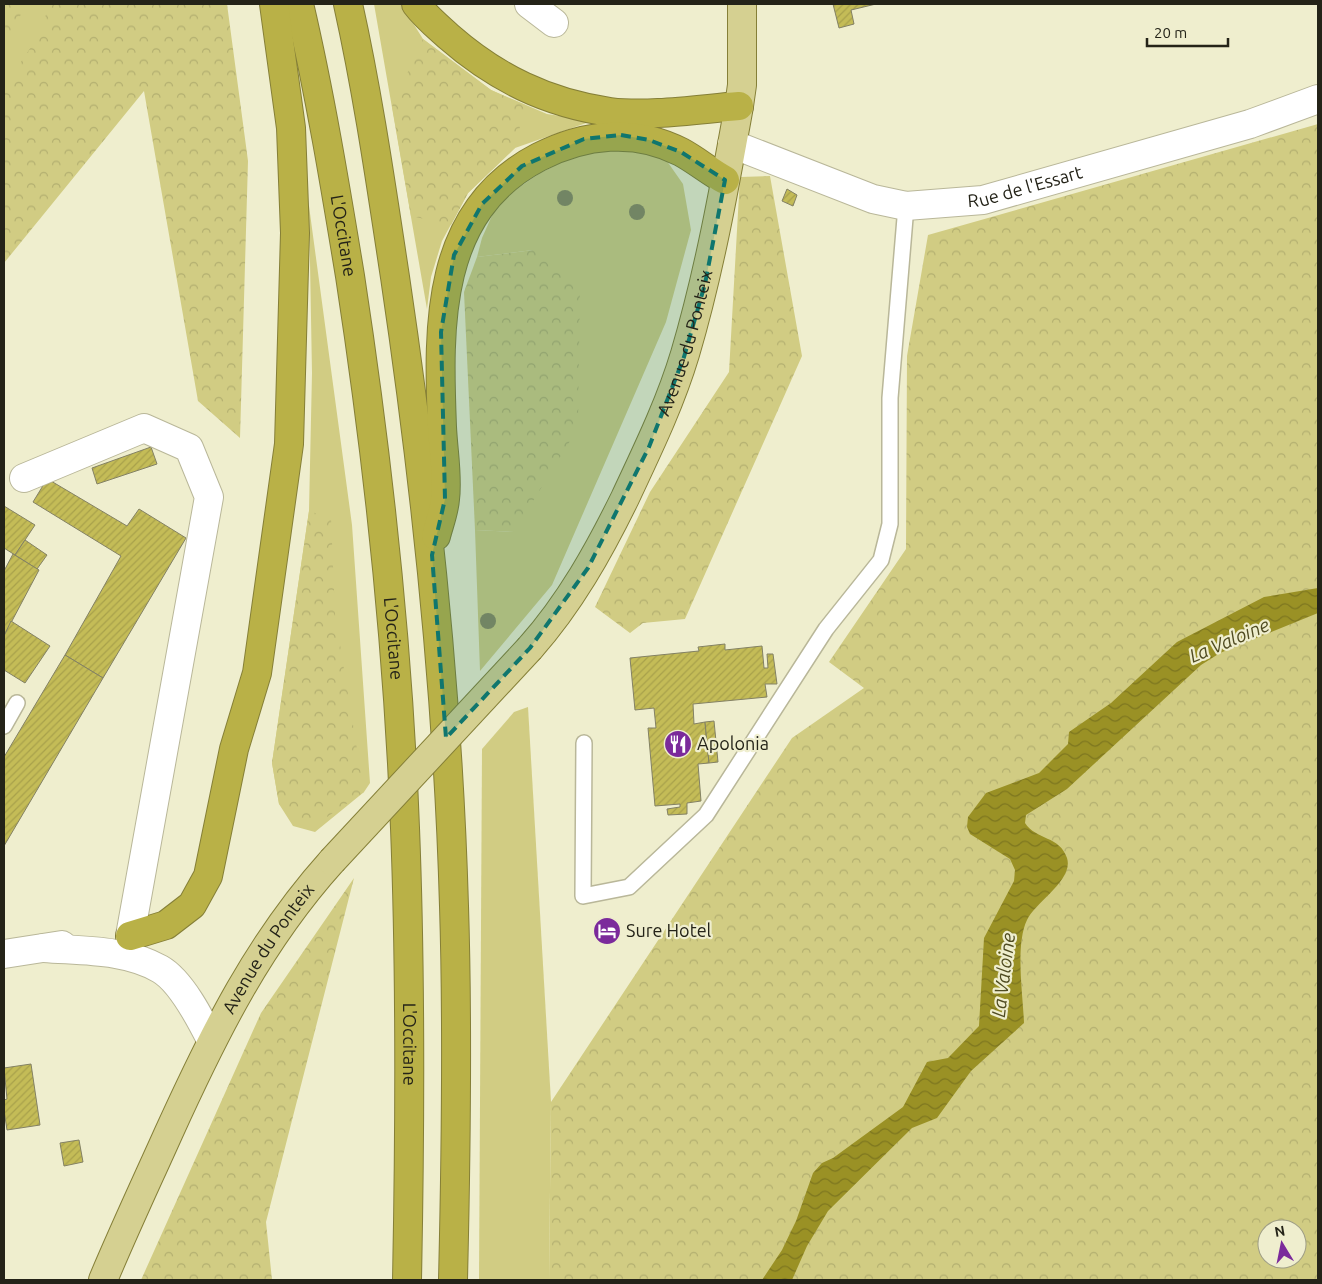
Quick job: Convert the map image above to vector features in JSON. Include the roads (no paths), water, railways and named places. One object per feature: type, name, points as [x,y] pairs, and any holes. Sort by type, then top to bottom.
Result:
[{"type":"highway","points":[[130,936],[166,925],[192,905],[208,876],[234,749],[257,673],[289,444],[295,233],[291,128],[274,4]]},
{"type":"highway","name":"L'Occitane","points":[[298,4],[310,51],[337,195],[360,342],[392,626],[406,847],[409,1124],[407,1280]]},
{"type":"highway","points":[[348,4],[371,120],[417,422],[432,555],[445,724],[454,905],[456,1108],[454,1280]]},
{"type":"highway","points":[[416,4],[424,14],[476,60],[520,87],[574,105],[612,112],[658,112],[739,106]]},
{"type":"highway","points":[[432,555],[446,499],[440,332],[446,290],[454,255],[466,228],[482,204],[502,182],[522,166],[550,151],[584,139],[612,136],[648,140],[680,152],[725,180]]},
{"type":"main road","name":"Avenue du Ponteix","points":[[103,1280],[211,1040],[248,973],[303,893],[530,648],[571,595],[588,568],[649,447],[684,356],[705,284],[742,85],[742,4]]},
{"type":"street","points":[[529,4],[554,22]]},
{"type":"street","name":"Rue de l'Essart","points":[[732,144],[873,199],[906,206],[983,200],[1250,124],[1318,99]]},
{"type":"street","points":[[4,954],[130,936],[209,497],[189,448],[144,428],[24,478]]},
{"type":"street","points":[[44,948],[126,955],[161,969],[186,995],[211,1040]]},
{"type":"lane","points":[[584,743],[583,896],[629,887],[706,815],[826,630],[881,560],[890,524],[890,398],[906,206]]},
{"type":"lane","points":[[4,726],[17,703]]},
{"type":"water","name":"La Valoine","points":[[1318,588],[1318,613],[1220,653],[1201,665],[1067,789],[1026,815],[1025,823],[1035,833],[1054,842],[1064,851],[1068,866],[1060,883],[1031,913],[1023,930],[1021,943],[1021,984],[1024,1023],[971,1071],[937,1118],[912,1128],[828,1211],[807,1246],[792,1280],[762,1280],[782,1250],[796,1221],[813,1173],[822,1163],[833,1158],[903,1107],[927,1062],[948,1058],[979,1026],[984,938],[1014,881],[1015,870],[1010,859],[970,834],[967,827],[968,817],[986,793],[1039,773],[1068,744],[1069,732],[1111,703],[1177,642],[1264,597]]},
{"type":"place","name":"Apolonia","points":[[678,744]]},
{"type":"place","name":"Sure Hotel","points":[[607,931]]}]
